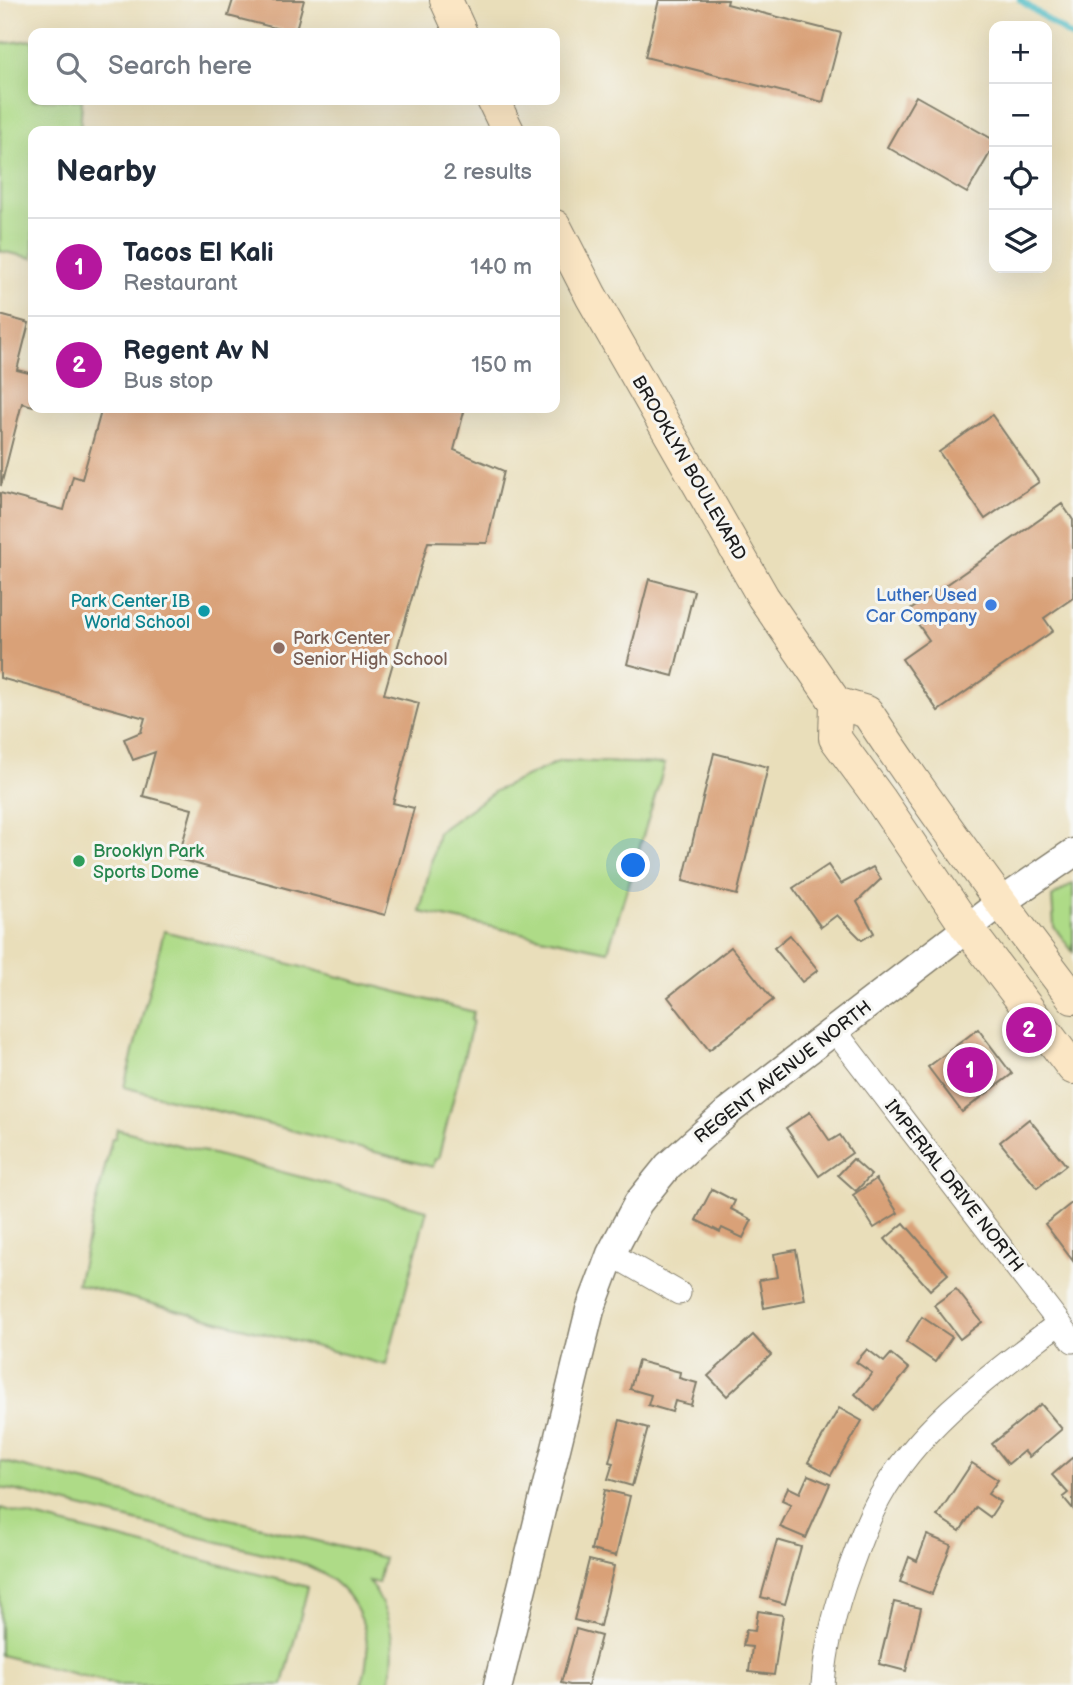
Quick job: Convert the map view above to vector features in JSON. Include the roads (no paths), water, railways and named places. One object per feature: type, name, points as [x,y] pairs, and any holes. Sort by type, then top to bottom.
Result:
[{"type":"main road","points":[[446,0],[459,28]]},
{"type":"main road","points":[[495,105],[506,126]]},
{"type":"main road","name":"BROOKLYN BOULEVARD","points":[[560,236],[591,296],[763,597],[836,703]]},
{"type":"main road","points":[[1073,998],[1000,903],[867,712],[836,703],[835,738],[880,799],[967,928],[1073,1068]]},
{"type":"street","name":"REGENT AVENUE NORTH","points":[[498,1685],[590,1310],[611,1254],[638,1203],[668,1166],[729,1111],[1000,903],[1073,853]]},
{"type":"street","name":"IMPERIAL DRIVE NORTH","points":[[835,1031],[1066,1332]]},
{"type":"street","points":[[611,1254],[679,1293]]},
{"type":"street","points":[[824,1685],[831,1624],[869,1520],[892,1478],[920,1442],[962,1400],[1066,1332]]},
{"type":"waterway","points":[[1020,0],[1073,38]]},
{"type":"place","name":"Luther Used Car Company","points":[[991,605]]},
{"type":"place","name":"Park Center IB World School","points":[[204,611]]},
{"type":"place","name":"Park Center Senior High School","points":[[279,648]]},
{"type":"place","name":"Brooklyn Park Sports Dome","points":[[79,861]]},
{"type":"place","name":"Regent Av N","points":[[1029,1030]]},
{"type":"place","name":"Tacos El Kali","points":[[970,1070]]}]
